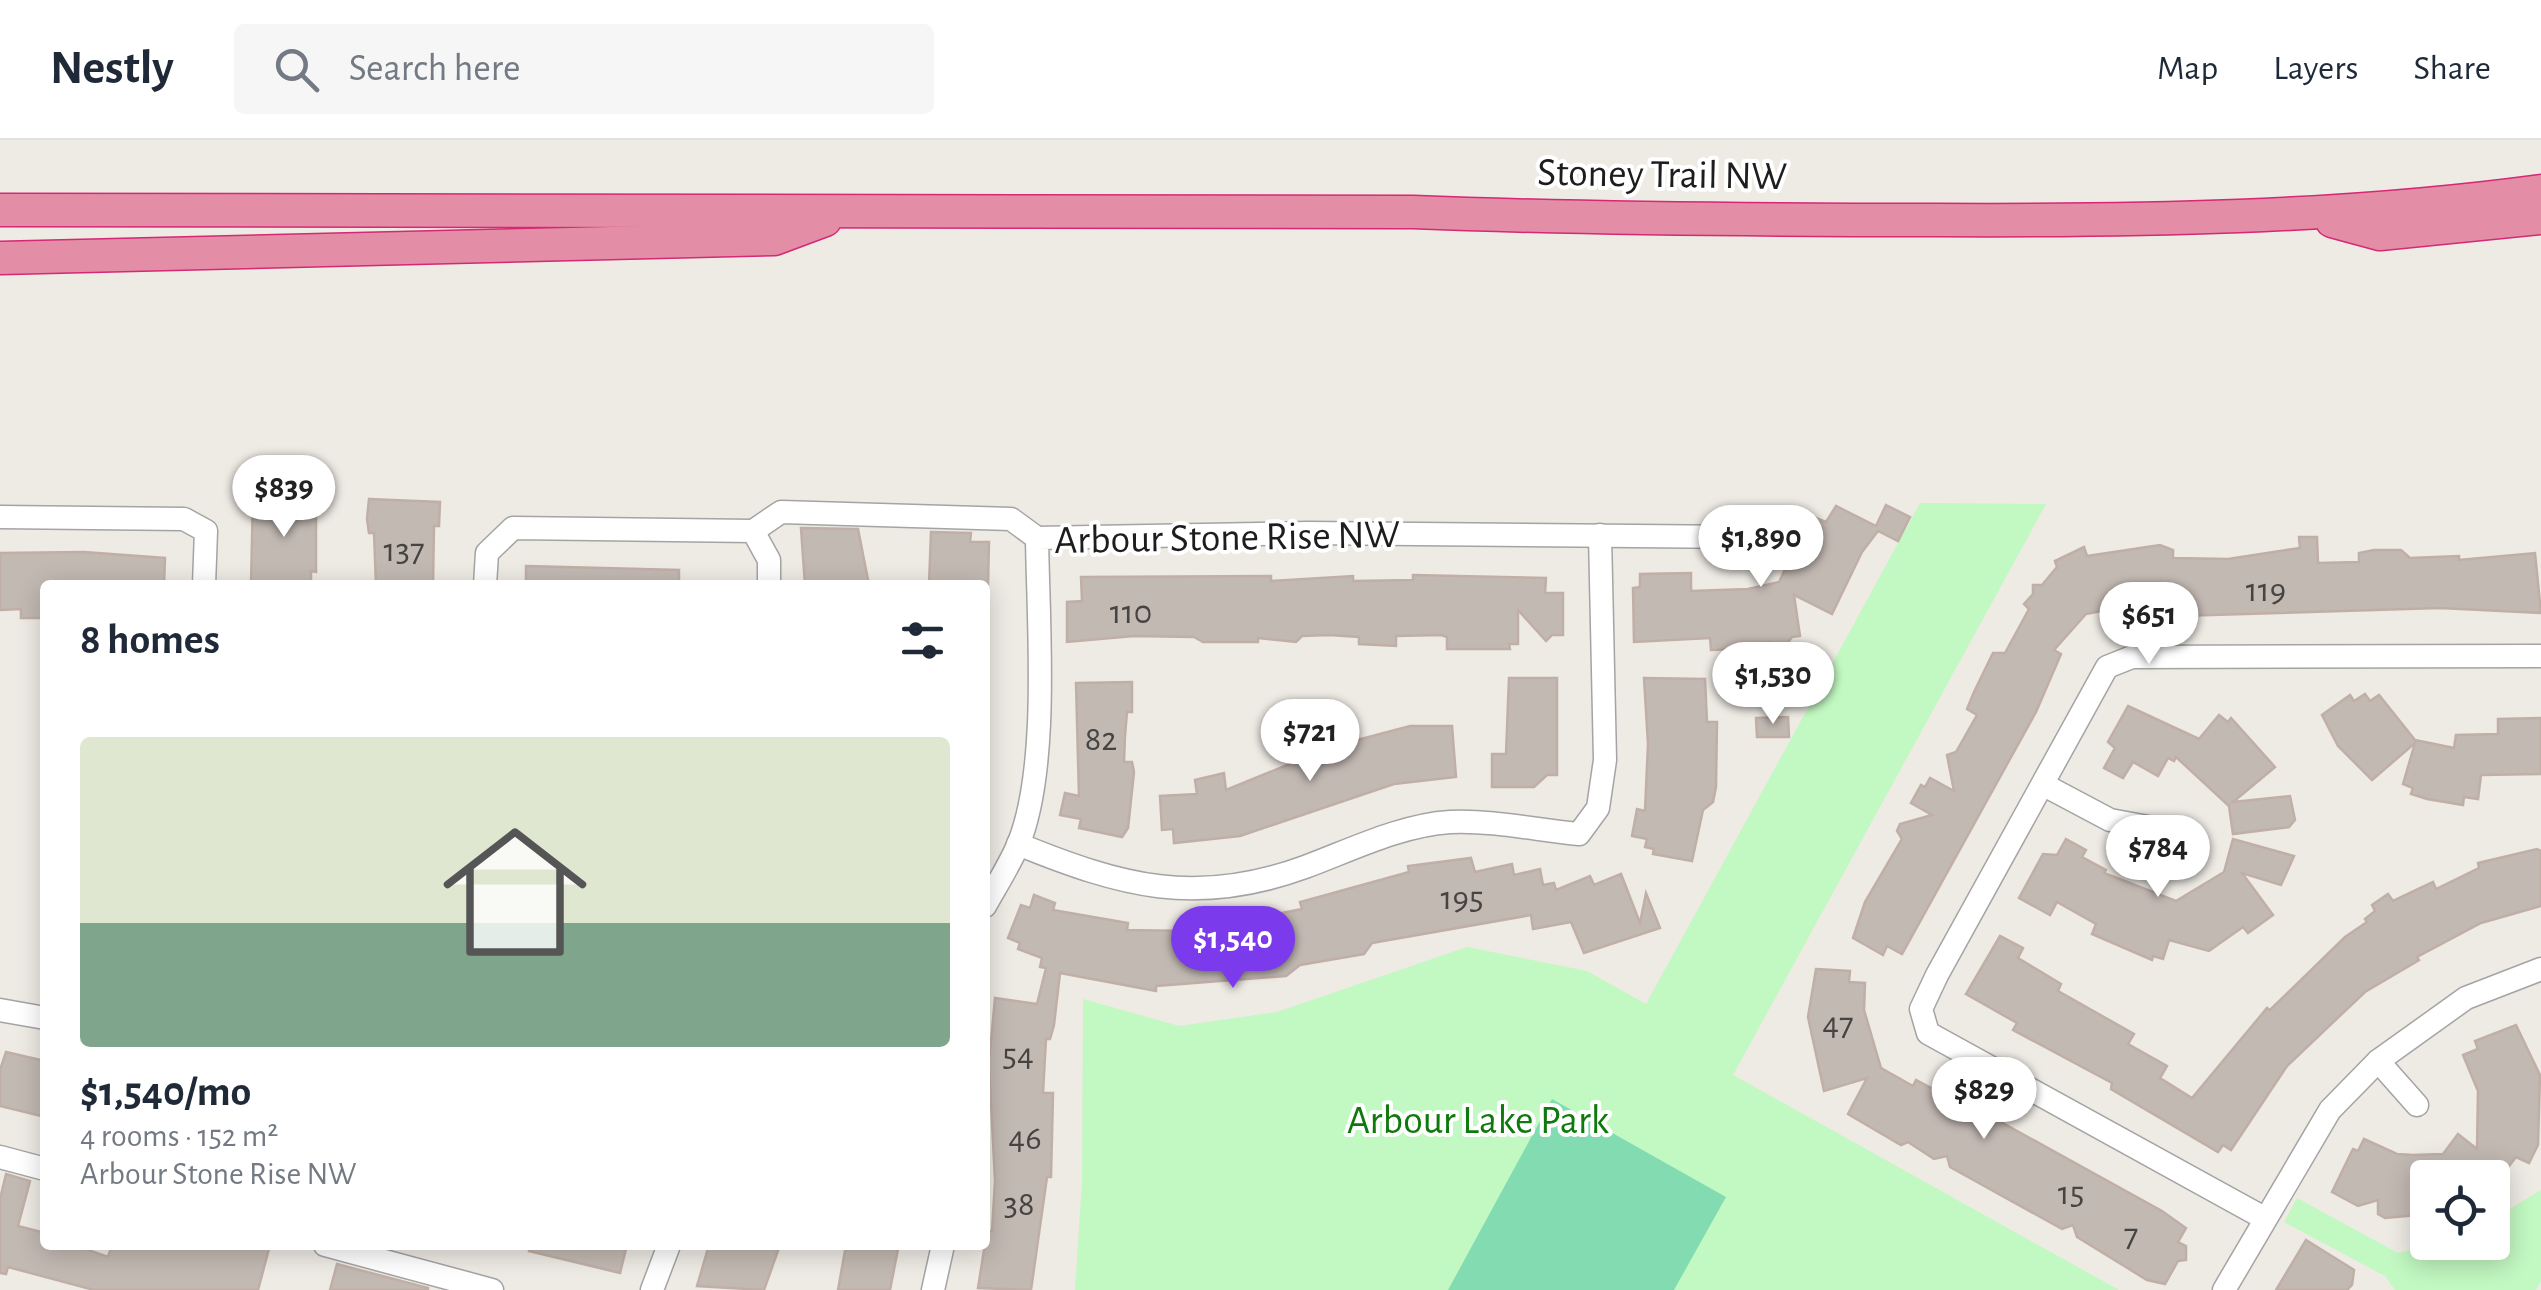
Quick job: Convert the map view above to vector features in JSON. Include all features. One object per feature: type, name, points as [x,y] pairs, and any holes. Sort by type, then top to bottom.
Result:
[{"type":"highway","name":"Stoney Trail NW","points":[[0,210],[1413,212],[1613,220],[2090,220],[2308,214],[2541,191]]},
{"type":"highway","points":[[0,258],[774,239],[843,213]]},
{"type":"highway","points":[[2308,214],[2380,234],[2541,218]]},
{"type":"street","points":[[484,580],[487,553],[513,528],[753,531],[781,512],[1010,519],[1037,538]]},
{"type":"street","points":[[0,517],[184,518],[206,531],[204,580]]},
{"type":"street","points":[[753,531],[769,560],[769,580]]},
{"type":"street","points":[[1018,844],[1094,875],[1150,887],[1207,890],[1289,873],[1388,836],[1450,822],[1579,834],[1598,808],[1604,760],[1600,535]]},
{"type":"street","name":"Arbour Stone Rise NW","points":[[990,897],[1018,844],[1028,810],[1040,700],[1037,538],[1745,537]]},
{"type":"street","points":[[2264,1218],[1928,1032],[1922,1010],[1929,992],[2107,667],[2132,657],[2541,656]]},
{"type":"street","points":[[2044,785],[2110,820],[2176,832]]},
{"type":"street","points":[[2224,1290],[2330,1110],[2378,1061],[2466,998],[2541,969]]},
{"type":"street","points":[[0,1010],[40,1017]]},
{"type":"street","points":[[2378,1061],[2417,1104]]},
{"type":"street","points":[[0,1158],[40,1169]]},
{"type":"street","points":[[344,1250],[492,1290]]},
{"type":"street","points":[[652,1290],[667,1250]]},
{"type":"street","points":[[933,1290],[942,1250]]},
{"type":"green space","name":"Arbour Lake Park","points":[[1920,503],[2046,504],[1733,1075],[2119,1290],[1075,1290],[1082,1182],[1083,999],[1179,1026],[1277,1012],[1467,947],[1587,971],[1646,1004]]},
{"type":"green space","points":[[1552,1099],[1726,1197],[1674,1290],[1448,1290]]},
{"type":"green space","points":[[2541,1190],[2541,1281],[2536,1290],[2395,1290],[2385,1276],[2284,1222],[2297,1198],[2398,1253],[2410,1250],[2410,1260],[2510,1260],[2510,1209]]},
{"type":"building","points":[[253,495],[316,497],[316,572],[311,571],[311,580],[251,580]]},
{"type":"building","points":[[369,499],[440,502],[439,526],[434,526],[433,580],[376,580],[374,533],[369,533]]},
{"type":"building","points":[[1886,505],[1910,517],[1898,541],[1878,531],[1862,552],[1832,614],[1794,595],[1800,636],[1792,637],[1782,650],[1770,642],[1746,649],[1711,650],[1710,638],[1634,642],[1633,588],[1640,587],[1640,574],[1691,573],[1691,591],[1748,589],[1779,582],[1811,516],[1826,522],[1836,506],[1876,526]]},
{"type":"building","points":[[801,528],[858,529],[868,580],[805,580]]},
{"type":"building","points":[[931,532],[971,533],[970,542],[989,542],[988,580],[929,580]]},
{"type":"building","points":[[2299,537],[2317,537],[2318,563],[2359,562],[2359,553],[2374,550],[2401,550],[2410,558],[2459,556],[2459,560],[2535,553],[2541,613],[2440,608],[2178,616],[2177,610],[2148,610],[2148,602],[2086,614],[2054,650],[2061,654],[2036,712],[1902,954],[1887,946],[1883,955],[1853,938],[1865,902],[1902,839],[1897,831],[1900,824],[1932,815],[1911,803],[1921,785],[1925,787],[1930,778],[1954,791],[1947,755],[1956,752],[1977,715],[1967,709],[1974,692],[1993,653],[2005,653],[2029,609],[2024,604],[2033,594],[2033,585],[2042,585],[2057,567],[2055,561],[2084,547],[2087,556],[2160,545],[2173,550],[2173,558],[2228,559],[2300,548]]},
{"type":"building","points":[[84,552],[165,558],[164,580],[40,580],[40,618],[21,618],[21,609],[0,610],[0,553]]},
{"type":"building","points":[[526,566],[679,570],[679,580],[526,580]]},
{"type":"building","points":[[1413,575],[1546,578],[1545,593],[1563,593],[1563,635],[1552,635],[1546,641],[1518,610],[1518,644],[1509,644],[1510,649],[1447,649],[1447,637],[1441,635],[1396,636],[1396,646],[1359,644],[1359,637],[1329,635],[1302,636],[1296,642],[1258,638],[1258,642],[1203,642],[1194,637],[1134,636],[1067,642],[1067,602],[1082,601],[1081,577],[1271,576],[1271,581],[1353,576],[1353,581],[1413,580]]},
{"type":"building","points":[[1811,673],[1812,690],[1785,691],[1785,674]]},
{"type":"building","points":[[1509,678],[1557,678],[1557,775],[1547,775],[1534,787],[1492,787],[1492,754],[1506,754]]},
{"type":"building","points":[[1644,678],[1705,679],[1707,722],[1717,722],[1716,787],[1713,802],[1703,810],[1692,861],[1653,854],[1654,849],[1645,847],[1647,839],[1632,836],[1637,809],[1645,811],[1648,744]]},
{"type":"building","points":[[1132,682],[1124,762],[1132,762],[1134,772],[1128,828],[1122,837],[1079,828],[1081,819],[1060,815],[1065,793],[1079,796],[1076,683]]},
{"type":"building","points":[[2365,694],[2370,701],[2379,695],[2415,740],[2454,748],[2456,735],[2498,734],[2498,719],[2541,718],[2541,774],[2481,775],[2478,799],[2464,797],[2463,805],[2427,799],[2411,794],[2413,788],[2403,784],[2415,743],[2372,780],[2338,746],[2322,715],[2350,695],[2354,701]]},
{"type":"building","points":[[2128,706],[2199,739],[2219,715],[2228,722],[2231,718],[2275,767],[2233,802],[2290,796],[2295,820],[2289,827],[2233,834],[2229,806],[2176,757],[2174,761],[2168,758],[2158,776],[2133,762],[2123,778],[2104,768],[2115,748],[2108,742]]},
{"type":"building","points":[[1788,717],[1789,737],[1757,737],[1756,718]]},
{"type":"building","points":[[1410,726],[1452,726],[1456,777],[1394,784],[1240,836],[1174,843],[1173,829],[1162,830],[1160,796],[1197,794],[1195,780],[1224,773],[1226,790],[1331,747]]},
{"type":"building","points":[[2066,839],[2086,850],[2082,857],[2106,870],[2104,873],[2176,901],[2224,872],[2233,839],[2294,856],[2281,885],[2242,873],[2273,915],[2248,933],[2243,927],[2209,951],[2169,940],[2163,959],[2153,956],[2152,960],[2092,934],[2096,924],[2057,902],[2050,915],[2019,898],[2043,854],[2057,855]]},
{"type":"building","points":[[2541,851],[2541,906],[2481,923],[2417,957],[2419,960],[2365,992],[2287,1066],[2231,1150],[2223,1145],[2218,1152],[2111,1089],[2112,1083],[2013,1030],[2017,1023],[1966,994],[2000,936],[2023,948],[2018,958],[2061,984],[2058,991],[2134,1034],[2128,1044],[2167,1066],[2160,1078],[2192,1098],[2267,1008],[2270,1010],[2345,937],[2367,922],[2365,919],[2375,911],[2372,905],[2388,894],[2393,901],[2433,882],[2436,889],[2479,868],[2478,863]]},
{"type":"building","points":[[1471,858],[1475,872],[1512,864],[1514,875],[1540,869],[1543,885],[1554,883],[1556,890],[1590,876],[1594,885],[1621,874],[1640,923],[1646,893],[1660,928],[1584,953],[1571,922],[1533,929],[1531,915],[1372,943],[1364,954],[1300,965],[1286,976],[1156,986],[1156,991],[1060,973],[1054,1025],[1050,1039],[1046,1039],[1043,1093],[1053,1093],[1051,1177],[1047,1177],[1031,1290],[978,1288],[984,1250],[990,1250],[995,1181],[990,1052],[995,998],[1037,1004],[1046,968],[1040,967],[1042,958],[1018,949],[1020,943],[1008,938],[1021,905],[1030,908],[1034,895],[1055,903],[1053,910],[1128,923],[1127,930],[1190,931],[1302,909],[1300,902],[1409,872],[1408,866]]},
{"type":"building","points":[[1816,969],[1850,971],[1849,982],[1865,983],[1864,1010],[1881,1068],[1913,1086],[1916,1080],[1948,1097],[1950,1094],[2162,1211],[2186,1228],[2178,1242],[2186,1246],[2186,1260],[2178,1261],[2165,1284],[2147,1280],[2077,1237],[2073,1225],[2062,1229],[1950,1167],[1947,1156],[1934,1159],[1908,1142],[1901,1145],[1848,1114],[1867,1078],[1824,1091],[1808,1017]]},
{"type":"building","points":[[2516,1025],[2540,1075],[2538,1145],[2529,1163],[2516,1157],[2510,1165],[2510,1160],[2410,1160],[2410,1216],[2385,1218],[2378,1214],[2378,1200],[2358,1206],[2332,1192],[2353,1149],[2358,1151],[2364,1139],[2397,1154],[2443,1154],[2458,1134],[2477,1149],[2478,1091],[2463,1055],[2478,1049],[2475,1041]]},
{"type":"building","points":[[6,1052],[40,1060],[40,1116],[0,1106],[0,1070]]},
{"type":"building","points":[[6,1174],[30,1181],[18,1226],[40,1232],[40,1250],[88,1250],[108,1257],[110,1250],[269,1250],[258,1290],[94,1290],[8,1267],[6,1274],[0,1273],[0,1199]]},
{"type":"building","points":[[2306,1240],[2354,1270],[2352,1285],[2347,1290],[2276,1290]]},
{"type":"building","points":[[529,1250],[626,1250],[620,1273]]},
{"type":"building","points":[[708,1250],[778,1250],[764,1290],[697,1286]]},
{"type":"building","points":[[845,1250],[898,1250],[890,1290],[838,1290]]},
{"type":"building","points":[[337,1264],[428,1288],[428,1290],[330,1290]]}]
